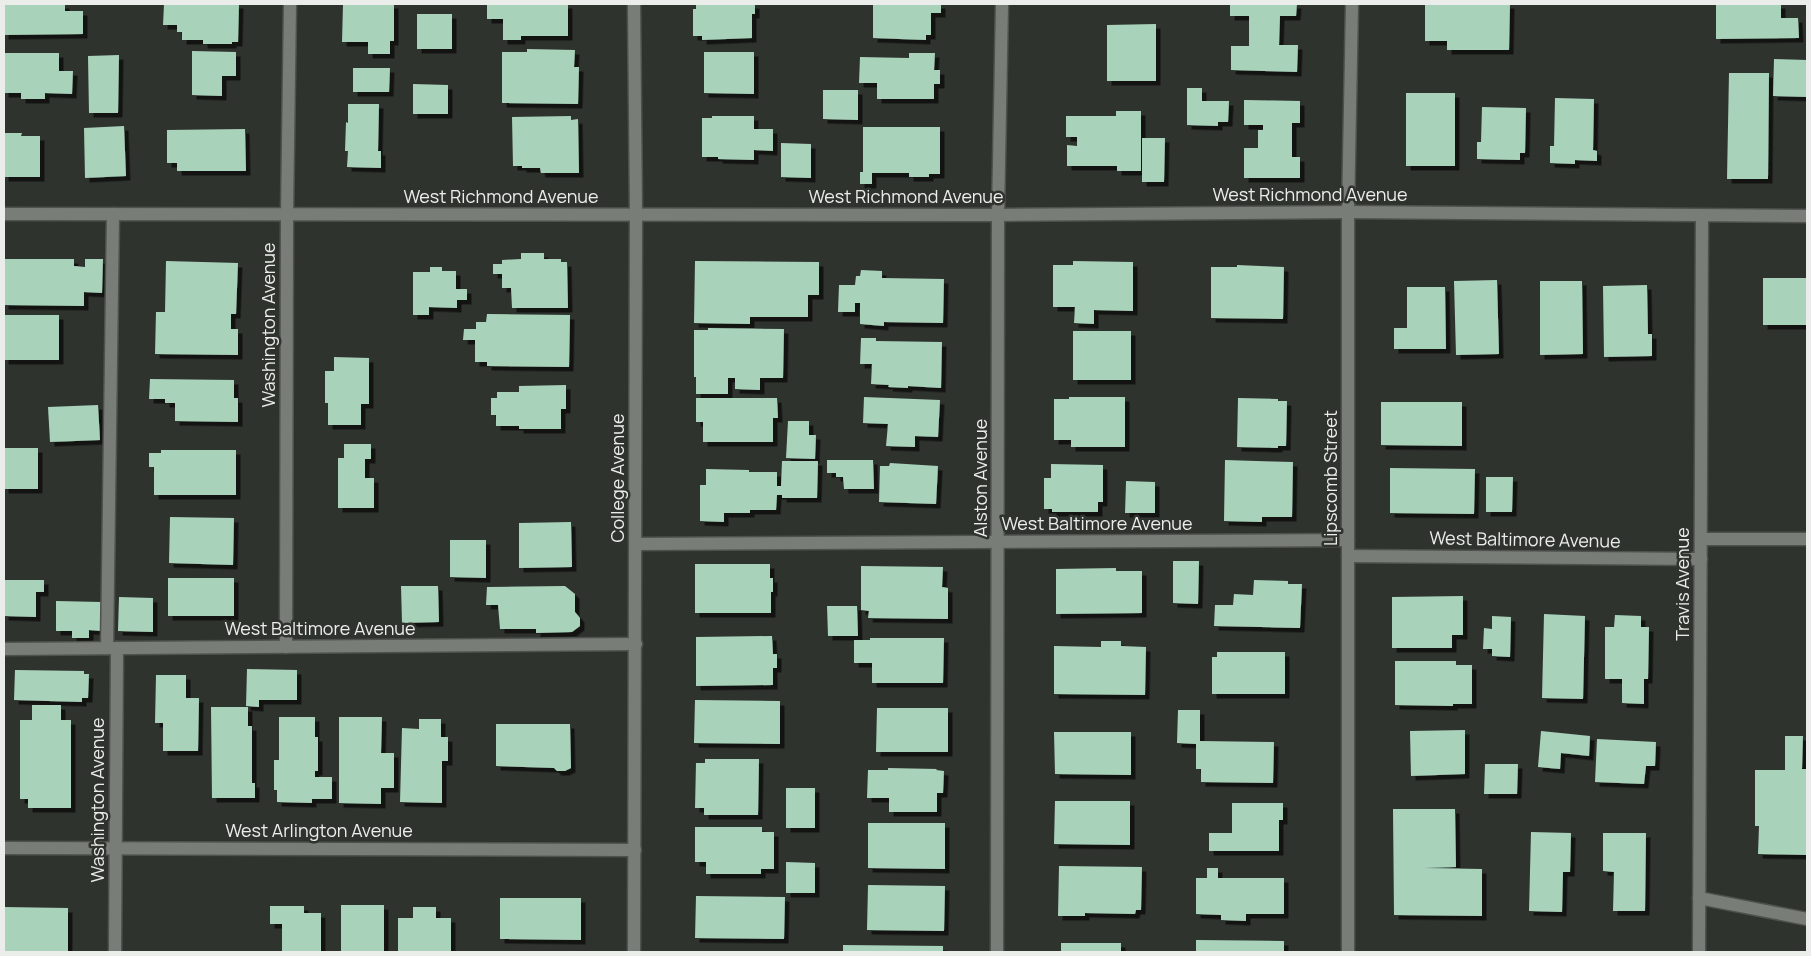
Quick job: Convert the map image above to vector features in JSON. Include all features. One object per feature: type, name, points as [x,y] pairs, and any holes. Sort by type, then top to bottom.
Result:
[{"type":"street","name":"Washington Avenue","points":[[286,647],[287,214],[290,4]]},
{"type":"street","name":"College Avenue","points":[[634,4],[636,214],[634,952]]},
{"type":"street","name":"Alston Avenue","points":[[997,952],[998,215],[1002,4]]},
{"type":"street","name":"Lipscomb Street","points":[[1348,952],[1348,212],[1352,4]]},
{"type":"street","name":"West Richmond Avenue","points":[[4,214],[998,215],[1348,212],[1807,216]]},
{"type":"street","name":"Washington Avenue","points":[[112,214],[112,648],[116,952]]},
{"type":"street","name":"Travis Avenue","points":[[1699,952],[1702,216]]},
{"type":"street","points":[[1701,538],[1807,539]]},
{"type":"street","name":"West Baltimore Avenue","points":[[636,544],[1348,540]]},
{"type":"street","name":"West Baltimore Avenue","points":[[1348,556],[1701,559]]},
{"type":"street","name":"West Baltimore Avenue","points":[[4,649],[636,644]]},
{"type":"street","name":"West Arlington Avenue","points":[[4,848],[635,850]]},
{"type":"street","points":[[1699,898],[1807,920]]},
{"type":"building","points":[[4,4],[65,4],[65,11],[83,11],[83,34],[4,35]]},
{"type":"building","points":[[164,4],[239,4],[238,42],[232,42],[232,44],[203,44],[203,40],[182,40],[182,32],[177,32],[177,25],[163,25]]},
{"type":"building","points":[[343,4],[394,4],[394,41],[390,41],[390,54],[368,54],[368,42],[342,42]]},
{"type":"building","points":[[487,4],[568,4],[568,36],[521,36],[521,40],[503,40],[503,19],[487,19]]},
{"type":"building","points":[[696,4],[755,4],[755,14],[752,14],[752,38],[702,40],[702,36],[693,36],[693,9],[696,9]]},
{"type":"building","points":[[873,4],[941,4],[941,13],[931,13],[931,35],[926,35],[926,40],[873,38]]},
{"type":"building","points":[[1230,4],[1297,4],[1296,16],[1280,16],[1279,45],[1298,45],[1297,72],[1231,70],[1231,46],[1249,46],[1249,16],[1230,16]]},
{"type":"building","points":[[1425,4],[1510,4],[1509,50],[1447,50],[1447,41],[1425,41]]},
{"type":"building","points":[[1716,4],[1781,4],[1781,18],[1798,18],[1799,38],[1716,39]]},
{"type":"building","points":[[417,14],[452,14],[452,49],[417,49]]},
{"type":"building","points":[[1156,24],[1156,81],[1107,81],[1107,25]]},
{"type":"building","points":[[527,49],[575,50],[574,67],[579,67],[578,104],[502,103],[502,52],[527,52]]},
{"type":"building","points":[[192,51],[236,52],[236,76],[222,76],[222,96],[192,95]]},
{"type":"building","points":[[704,52],[754,52],[754,94],[704,93]]},
{"type":"building","points":[[4,53],[59,53],[59,71],[73,71],[72,94],[45,93],[45,99],[21,99],[21,93],[4,93]]},
{"type":"building","points":[[909,53],[935,53],[934,70],[940,70],[940,84],[934,84],[934,99],[877,99],[877,83],[859,83],[860,57],[909,58]]},
{"type":"building","points":[[119,55],[118,113],[89,113],[88,56]]},
{"type":"building","points":[[1774,59],[1807,60],[1807,97],[1773,96]]},
{"type":"building","points":[[353,68],[390,68],[389,92],[353,92]]},
{"type":"building","points":[[1729,73],[1769,73],[1768,179],[1727,179]]},
{"type":"building","points":[[413,84],[448,85],[448,114],[413,114]]},
{"type":"building","points":[[1187,88],[1202,88],[1202,101],[1229,101],[1228,122],[1218,122],[1218,126],[1187,125]]},
{"type":"building","points":[[823,90],[858,90],[858,120],[823,119]]},
{"type":"building","points":[[1406,93],[1455,93],[1455,166],[1406,166]]},
{"type":"building","points":[[1555,98],[1594,99],[1593,150],[1597,151],[1597,161],[1575,160],[1575,164],[1550,163],[1550,146],[1554,146]]},
{"type":"building","points":[[1244,100],[1300,101],[1300,123],[1292,123],[1292,157],[1300,157],[1300,178],[1244,178],[1244,148],[1258,148],[1258,130],[1263,130],[1263,125],[1244,125]]},
{"type":"building","points":[[348,104],[379,104],[378,151],[381,151],[381,168],[347,167],[348,151],[345,151]]},
{"type":"building","points":[[1482,107],[1526,108],[1525,153],[1520,153],[1520,160],[1477,159],[1477,142],[1481,142]]},
{"type":"building","points":[[1116,111],[1141,111],[1141,171],[1117,171],[1117,166],[1067,166],[1067,145],[1077,146],[1077,137],[1066,137],[1066,116],[1116,116]]},
{"type":"building","points":[[571,116],[571,120],[578,119],[579,173],[541,173],[540,168],[513,166],[512,117]]},
{"type":"building","points":[[712,116],[754,116],[754,129],[773,129],[773,151],[754,150],[754,160],[702,157],[702,118],[712,118]]},
{"type":"building","points":[[124,126],[126,176],[85,178],[84,128]]},
{"type":"building","points":[[863,127],[940,127],[940,174],[929,174],[929,177],[909,177],[909,173],[872,173],[872,184],[860,184],[860,172],[863,172]]},
{"type":"building","points":[[245,129],[246,171],[177,171],[177,163],[167,163],[167,130]]},
{"type":"building","points":[[4,133],[22,133],[21,136],[40,136],[40,177],[4,177]]},
{"type":"building","points":[[1142,138],[1165,138],[1164,182],[1142,182]]},
{"type":"building","points":[[781,143],[811,144],[811,178],[781,177]]},
{"type":"building","points":[[521,253],[544,253],[544,259],[561,259],[561,262],[567,262],[568,308],[512,308],[511,288],[502,288],[502,274],[493,274],[493,264],[502,264],[502,260],[521,259]]},
{"type":"building","points":[[4,259],[74,259],[74,266],[85,267],[85,259],[103,259],[102,293],[84,292],[84,306],[4,305]]},
{"type":"building","points":[[166,261],[238,263],[236,314],[231,314],[231,329],[238,329],[238,355],[155,354],[156,312],[165,312]]},
{"type":"building","points":[[695,261],[819,262],[819,295],[808,295],[808,317],[750,317],[750,324],[694,323]]},
{"type":"building","points":[[1073,261],[1133,262],[1133,311],[1094,310],[1094,324],[1074,323],[1075,307],[1053,307],[1053,265],[1073,265]]},
{"type":"building","points":[[1237,265],[1284,267],[1283,319],[1211,318],[1211,267],[1237,267]]},
{"type":"building","points":[[430,267],[442,267],[442,271],[456,271],[456,289],[467,289],[467,300],[457,300],[457,308],[429,307],[429,315],[413,315],[413,272],[430,272]]},
{"type":"building","points":[[861,270],[882,271],[882,278],[944,279],[943,323],[884,322],[884,326],[860,324],[860,303],[855,303],[855,312],[838,312],[839,285],[855,285],[856,276],[860,276]]},
{"type":"building","points":[[1763,278],[1807,278],[1807,325],[1763,325]]},
{"type":"building","points":[[1497,280],[1499,354],[1456,355],[1454,281]]},
{"type":"building","points":[[1540,281],[1582,281],[1583,354],[1540,355]]},
{"type":"building","points":[[1647,285],[1648,334],[1652,334],[1652,356],[1604,357],[1603,286]]},
{"type":"building","points":[[1407,287],[1445,287],[1446,349],[1394,349],[1394,328],[1407,328]]},
{"type":"building","points":[[487,314],[570,315],[569,367],[487,366],[487,362],[475,362],[475,340],[463,340],[464,329],[476,329],[476,322],[486,322]]},
{"type":"building","points":[[4,315],[59,315],[59,360],[4,360]]},
{"type":"building","points":[[708,328],[784,329],[783,378],[760,378],[760,390],[735,389],[735,378],[728,378],[728,394],[696,394],[694,330],[708,330]]},
{"type":"building","points":[[1073,331],[1131,331],[1131,380],[1073,380]]},
{"type":"building","points":[[861,338],[876,338],[876,341],[942,342],[941,388],[888,387],[889,385],[871,384],[872,364],[860,364]]},
{"type":"building","points":[[334,357],[369,358],[369,404],[361,404],[361,425],[328,425],[328,403],[325,403],[325,371],[334,371]]},
{"type":"building","points":[[150,379],[234,380],[234,398],[238,398],[238,422],[175,421],[175,403],[165,403],[165,399],[149,399]]},
{"type":"building","points":[[566,385],[566,409],[561,409],[561,429],[519,429],[519,426],[496,426],[496,415],[491,415],[491,398],[497,398],[497,392],[519,392],[519,386]]},
{"type":"building","points":[[864,397],[940,400],[938,437],[915,436],[915,447],[886,446],[888,424],[863,423]]},
{"type":"building","points":[[1069,397],[1125,397],[1125,447],[1071,447],[1071,440],[1054,440],[1054,399],[1069,399]]},
{"type":"building","points":[[696,398],[777,398],[778,418],[773,418],[773,442],[703,442],[703,422],[696,422]]},
{"type":"building","points":[[1238,398],[1287,401],[1286,446],[1278,446],[1278,448],[1237,447]]},
{"type":"building","points":[[1381,402],[1462,402],[1462,446],[1381,445]]},
{"type":"building","points":[[98,405],[100,440],[50,442],[48,407]]},
{"type":"building","points":[[788,421],[809,421],[809,435],[816,435],[815,459],[786,458]]},
{"type":"building","points":[[344,444],[371,444],[371,459],[365,459],[365,478],[374,478],[374,508],[338,508],[338,458],[344,458]]},
{"type":"building","points":[[4,448],[38,448],[38,489],[4,489]]},
{"type":"building","points":[[161,450],[236,450],[236,495],[154,495],[154,467],[149,467],[149,453],[161,453]]},
{"type":"building","points":[[827,460],[873,460],[874,489],[844,489],[843,477],[836,477],[836,473],[827,473]]},
{"type":"building","points":[[1225,460],[1293,462],[1292,517],[1262,517],[1262,522],[1224,521]]},
{"type":"building","points":[[782,461],[818,461],[817,498],[782,498],[782,495],[777,495],[776,510],[724,513],[724,522],[700,521],[700,485],[706,485],[706,469],[777,472],[777,486],[781,486]]},
{"type":"building","points":[[890,463],[938,466],[936,504],[879,502],[880,466],[889,466]]},
{"type":"building","points":[[1051,464],[1103,465],[1103,502],[1098,502],[1098,512],[1052,512],[1052,509],[1044,509],[1044,478],[1051,478]]},
{"type":"building","points":[[1390,468],[1475,469],[1474,514],[1390,513]]},
{"type":"building","points":[[1486,477],[1513,477],[1512,512],[1486,512]]},
{"type":"building","points":[[1126,481],[1155,482],[1155,513],[1125,513]]},
{"type":"building","points":[[170,517],[234,518],[233,565],[169,563]]},
{"type":"building","points":[[571,522],[572,567],[519,568],[519,523]]},
{"type":"building","points":[[450,540],[486,540],[486,578],[450,577]]},
{"type":"building","points":[[1173,561],[1199,561],[1198,604],[1173,603]]},
{"type":"building","points":[[695,564],[770,564],[770,578],[773,578],[771,613],[695,613]]},
{"type":"building","points":[[861,566],[943,567],[942,587],[948,588],[948,619],[868,618],[869,611],[861,610]]},
{"type":"building","points":[[1116,568],[1116,571],[1142,571],[1142,613],[1056,614],[1056,569]]},
{"type":"building","points":[[168,578],[234,578],[234,616],[168,616]]},
{"type":"building","points":[[4,580],[44,580],[44,592],[36,592],[36,617],[4,616]]},
{"type":"building","points":[[1254,580],[1288,581],[1288,584],[1302,584],[1300,628],[1214,626],[1215,605],[1233,605],[1234,594],[1253,595]]},
{"type":"building","points":[[401,586],[438,586],[439,622],[402,623]]},
{"type":"building","points":[[565,586],[575,594],[575,612],[580,618],[580,626],[572,632],[536,633],[536,629],[500,629],[498,605],[486,605],[487,587]]},
{"type":"building","points":[[1463,596],[1463,635],[1452,635],[1452,648],[1392,648],[1392,597]]},
{"type":"building","points":[[119,597],[153,598],[153,632],[118,631]]},
{"type":"building","points":[[56,601],[101,602],[101,631],[89,630],[89,638],[72,638],[72,631],[56,631]]},
{"type":"building","points":[[827,606],[857,606],[858,636],[828,636]]},
{"type":"building","points":[[1544,614],[1585,616],[1583,699],[1542,698]]},
{"type":"building","points":[[1615,615],[1641,616],[1641,627],[1649,627],[1648,679],[1644,679],[1644,704],[1622,703],[1622,679],[1605,679],[1605,627],[1614,627]]},
{"type":"building","points":[[1492,616],[1511,617],[1510,657],[1492,656],[1492,649],[1483,649],[1484,628],[1492,629]]},
{"type":"building","points":[[772,636],[773,654],[777,654],[777,668],[773,668],[773,685],[696,686],[696,637]]},
{"type":"building","points":[[870,638],[944,638],[943,683],[872,683],[872,663],[854,663],[854,640],[870,640]]},
{"type":"building","points":[[1101,641],[1121,641],[1121,646],[1146,647],[1145,695],[1054,694],[1054,646],[1101,647]]},
{"type":"building","points":[[1217,652],[1285,652],[1285,694],[1212,694],[1212,657],[1217,657]]},
{"type":"building","points":[[1395,661],[1456,661],[1456,665],[1472,665],[1472,704],[1453,704],[1453,706],[1395,705]]},
{"type":"building","points":[[247,669],[297,670],[297,700],[259,700],[259,707],[246,706]]},
{"type":"building","points":[[15,670],[84,671],[84,674],[89,674],[88,698],[82,698],[82,702],[14,700]]},
{"type":"building","points":[[156,675],[186,675],[186,698],[199,698],[198,751],[163,751],[163,723],[155,723]]},
{"type":"building","points":[[695,700],[780,701],[780,744],[694,743]]},
{"type":"building","points":[[32,705],[61,705],[61,720],[71,720],[71,808],[28,808],[28,799],[20,799],[20,720],[32,720]]},
{"type":"building","points":[[211,707],[248,707],[248,726],[252,726],[252,783],[255,783],[255,798],[212,798]]},
{"type":"building","points":[[877,708],[948,708],[948,752],[876,752]]},
{"type":"building","points":[[1178,710],[1200,710],[1200,741],[1274,742],[1273,783],[1201,782],[1201,769],[1196,769],[1196,744],[1177,743]]},
{"type":"building","points":[[279,717],[315,717],[315,737],[318,737],[318,771],[315,771],[315,777],[332,777],[332,799],[312,799],[312,803],[277,802],[277,790],[274,790],[274,760],[279,760]]},
{"type":"building","points":[[339,717],[382,717],[381,753],[394,753],[394,788],[381,788],[381,804],[339,803]]},
{"type":"building","points":[[419,719],[441,719],[441,737],[448,737],[448,761],[442,761],[442,803],[400,802],[402,728],[419,729]]},
{"type":"building","points":[[496,724],[570,724],[571,768],[565,771],[557,771],[554,768],[496,766]]},
{"type":"building","points":[[1465,730],[1465,774],[1411,776],[1410,731]]},
{"type":"building","points":[[1541,731],[1590,736],[1589,756],[1561,753],[1560,769],[1538,767]]},
{"type":"building","points":[[1054,732],[1131,732],[1131,775],[1055,774]]},
{"type":"building","points":[[1785,736],[1803,736],[1802,769],[1807,769],[1807,855],[1758,854],[1759,826],[1755,826],[1755,770],[1785,770]]},
{"type":"building","points":[[1597,739],[1656,742],[1655,766],[1646,766],[1644,784],[1595,782]]},
{"type":"building","points":[[705,759],[759,759],[758,815],[704,815],[704,808],[695,808],[696,763],[705,763]]},
{"type":"building","points":[[1485,764],[1518,764],[1517,794],[1484,794]]},
{"type":"building","points":[[888,768],[937,769],[944,771],[943,793],[937,793],[937,812],[889,812],[889,798],[867,798],[868,770],[888,770]]},
{"type":"building","points":[[786,788],[815,788],[815,828],[786,828]]},
{"type":"building","points":[[1055,801],[1130,801],[1130,845],[1054,844]]},
{"type":"building","points":[[1232,803],[1283,803],[1283,820],[1279,820],[1279,851],[1209,851],[1209,833],[1232,833]]},
{"type":"building","points":[[1393,809],[1455,809],[1456,867],[1424,868],[1482,869],[1482,916],[1394,915]]},
{"type":"building","points":[[868,823],[945,823],[945,869],[868,868]]},
{"type":"building","points":[[695,827],[762,827],[762,832],[774,832],[774,869],[761,869],[761,874],[706,874],[706,862],[695,862]]},
{"type":"building","points":[[1531,832],[1571,833],[1570,872],[1563,872],[1562,912],[1529,911]]},
{"type":"building","points":[[1603,833],[1646,833],[1645,911],[1613,911],[1614,872],[1603,871]]},
{"type":"building","points":[[786,862],[815,863],[815,893],[786,893]]},
{"type":"building","points":[[1059,866],[1142,867],[1141,910],[1136,910],[1135,914],[1085,913],[1085,916],[1058,916]]},
{"type":"building","points":[[1207,868],[1218,868],[1218,878],[1284,878],[1284,914],[1246,914],[1246,921],[1221,920],[1221,915],[1196,914],[1196,878],[1207,878]]},
{"type":"building","points":[[868,885],[945,886],[944,931],[867,930]]},
{"type":"building","points":[[696,896],[785,897],[784,939],[695,938]]},
{"type":"building","points":[[500,898],[581,898],[581,940],[500,939]]},
{"type":"building","points":[[341,905],[384,905],[384,952],[341,952]]},
{"type":"building","points":[[270,906],[304,906],[304,913],[321,913],[321,952],[282,952],[282,924],[270,924]]},
{"type":"building","points":[[4,907],[68,908],[68,951],[4,951]]},
{"type":"building","points":[[413,907],[436,907],[436,918],[451,918],[451,952],[398,952],[398,918],[413,918]]},
{"type":"building","points":[[1196,940],[1284,941],[1284,952],[1196,952]]},
{"type":"building","points":[[1061,943],[1121,943],[1121,952],[1061,952]]},
{"type":"building","points":[[843,945],[943,946],[943,952],[843,952]]}]
